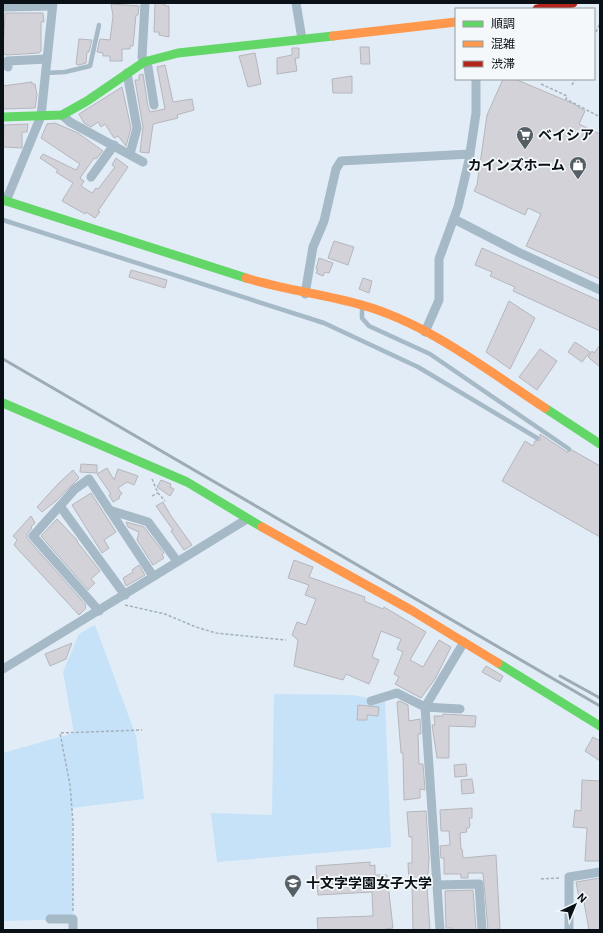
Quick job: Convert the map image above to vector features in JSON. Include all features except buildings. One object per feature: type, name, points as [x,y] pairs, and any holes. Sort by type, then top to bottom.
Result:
[{"type":"street","points":[[145,3],[142,57],[148,67],[154,105]]},
{"type":"street","points":[[296,3],[302,39]]},
{"type":"street","points":[[543,8],[573,3]]},
{"type":"street","points":[[3,7],[52,5],[41,116],[5,201],[267,285],[362,306],[396,318],[425,332],[600,444]]},
{"type":"street","points":[[3,117],[62,115],[87,101],[144,62],[178,53],[455,22]]},
{"type":"street","points":[[8,67],[8,60],[47,59]]},
{"type":"street","points":[[127,74],[137,128],[130,154]]},
{"type":"street","points":[[425,332],[439,300],[439,259],[454,219],[470,154],[476,113],[476,80]]},
{"type":"street","points":[[62,115],[70,122],[143,162]]},
{"type":"street","points":[[91,177],[114,145]]},
{"type":"street","points":[[305,294],[313,247],[324,221],[336,169],[341,161],[470,154]]},
{"type":"street","points":[[454,219],[516,251],[600,290]]},
{"type":"street","points":[[3,403],[187,482],[247,519],[411,610],[600,726]]},
{"type":"street","points":[[99,611],[33,536],[76,489],[89,479],[153,576]]},
{"type":"street","points":[[60,506],[125,595]]},
{"type":"street","points":[[109,510],[148,522],[177,561]]},
{"type":"street","points":[[3,669],[247,519]]},
{"type":"street","points":[[440,930],[425,707],[464,642]]},
{"type":"street","points":[[372,701],[397,693],[425,707],[460,709]]},
{"type":"street","points":[[569,930],[569,877],[600,872]]},
{"type":"street","points":[[437,885],[479,884],[482,930]]},
{"type":"street","points":[[50,919],[73,919],[73,930]]},
{"type":"lane","points":[[46,73],[65,72],[90,66],[99,25]]},
{"type":"lane","points":[[3,220],[324,323],[418,367],[537,438]]},
{"type":"lane","points":[[362,306],[362,318],[369,326],[430,354],[569,449]]},
{"type":"path","points":[[596,32],[600,23]]},
{"type":"path","points":[[572,85],[574,80]]},
{"type":"path","points":[[541,84],[568,96],[566,99],[600,117]]},
{"type":"path","points":[[150,474],[158,493],[166,501]]},
{"type":"path","points":[[152,496],[158,493]]},
{"type":"path","points":[[114,602],[165,614],[196,627],[216,633],[286,640]]},
{"type":"path","points":[[73,919],[73,822],[70,785],[60,733],[142,730]]},
{"type":"path","points":[[540,879],[569,877]]},
{"type":"shaded area","points":[[95,625],[136,736],[144,799],[72,808],[73,919],[3,921],[3,753],[74,733],[63,672],[79,634]]},
{"type":"shaded area","points":[[274,694],[353,695],[385,701],[391,847],[217,862],[211,813],[272,815]]},
{"type":"railway","points":[[3,359],[600,706]]},
{"type":"railway","points":[[560,676],[600,698]]},
{"type":"traffic: fast","points":[[3,117],[62,115],[87,101],[144,62],[178,53],[333,36]]},
{"type":"traffic: fast","points":[[3,200],[246,278]]},
{"type":"traffic: fast","points":[[3,403],[187,482],[262,527]]},
{"type":"traffic: fast","points":[[545,408],[600,444]]},
{"type":"traffic: fast","points":[[498,663],[600,726]]},
{"type":"traffic: slow","points":[[333,36],[455,22]]},
{"type":"traffic: slow","points":[[246,278],[275,286],[348,301],[387,313],[457,349],[545,408]]},
{"type":"traffic: slow","points":[[262,527],[411,610],[498,663]]},
{"type":"traffic: jam","points":[[543,8],[573,3]]},
{"type":"place","name":"ベイシア","points":[[525,150]]},
{"type":"place","name":"カインズホーム","points":[[578,180]]},
{"type":"place","name":"十文字学園女子大学","points":[[293,898]]}]
